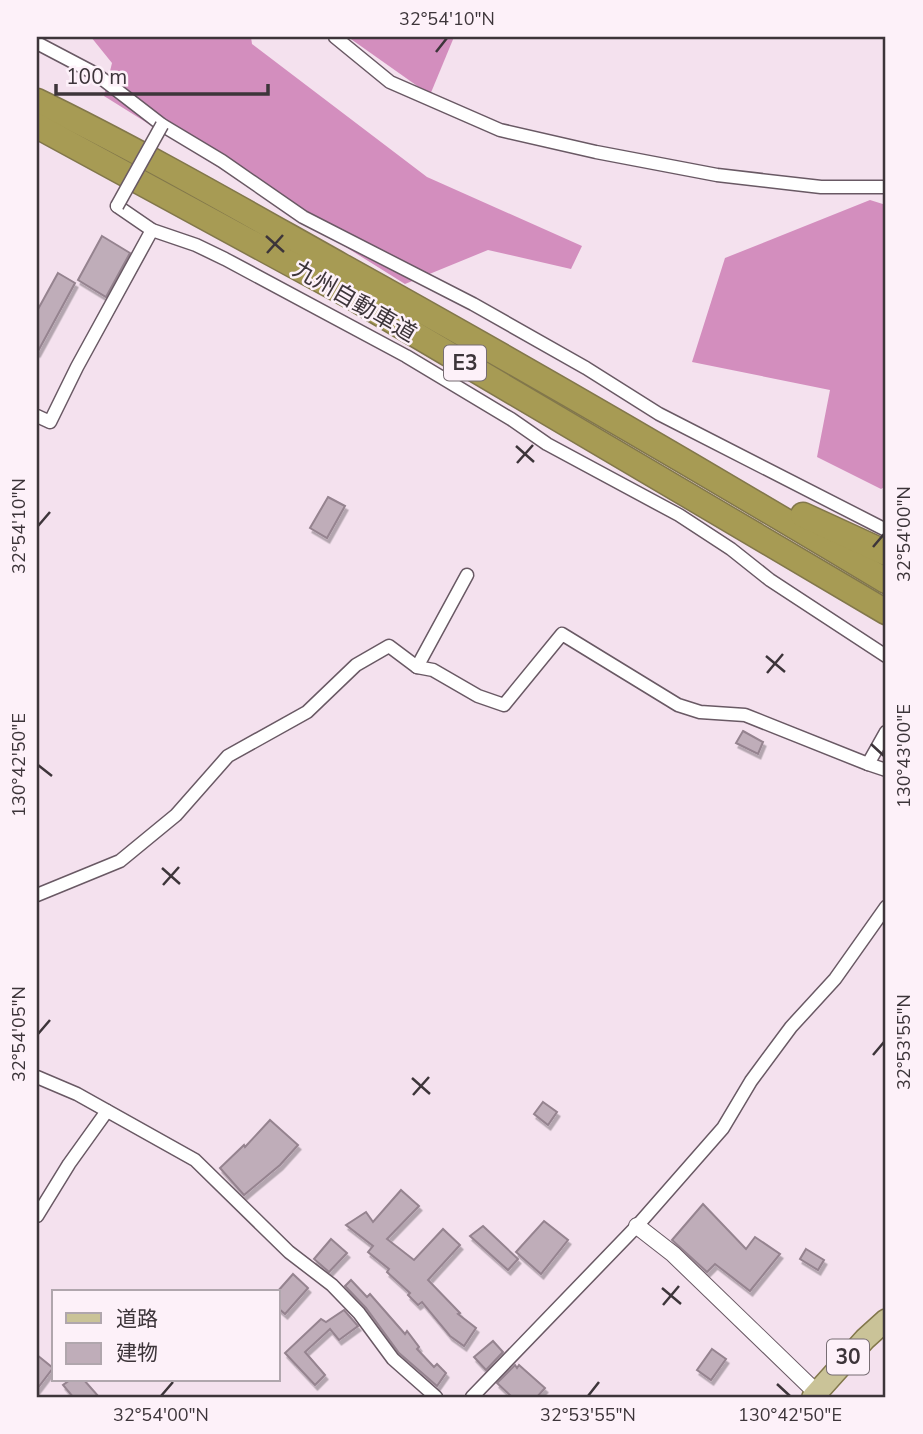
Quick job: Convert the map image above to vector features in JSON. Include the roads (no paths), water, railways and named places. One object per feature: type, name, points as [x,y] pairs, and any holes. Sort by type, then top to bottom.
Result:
[{"type":"highway","name":"九州自動車道","points":[[37,101],[157,163],[466,335],[886,580]]},
{"type":"highway","name":"九州自動車道","points":[[37,126],[357,300],[886,612]]},
{"type":"highway","points":[[684,460],[886,553]]},
{"type":"highway","points":[[814,571],[886,623]]},
{"type":"main road","name":"30","points":[[817,1396],[865,1339],[886,1320]]},
{"type":"street","points":[[335,37],[390,82],[500,130],[717,175],[821,187],[886,187]]},
{"type":"street","points":[[37,43],[96,74],[162,125],[222,161],[303,217],[473,304],[586,368],[659,414],[886,530]]},
{"type":"street","points":[[162,125],[117,206],[152,230],[196,245],[225,259],[406,356],[511,419],[547,444],[679,515],[731,549],[770,580],[886,656]]},
{"type":"street","points":[[37,416],[50,422],[152,230]]},
{"type":"street","points":[[417,667],[467,575]]},
{"type":"street","points":[[37,895],[120,860],[176,816],[228,756],[307,712],[356,665],[388,646],[417,667],[433,670],[478,696],[504,705],[562,634],[678,705],[701,712],[745,715],[886,769]]},
{"type":"street","points":[[868,764],[886,732]]},
{"type":"street","points":[[472,1397],[637,1226],[723,1128],[751,1081],[783,1038],[835,979],[886,907]]},
{"type":"street","points":[[37,1077],[77,1094],[195,1160],[289,1252],[332,1286],[359,1313],[393,1359],[436,1397]]},
{"type":"street","points":[[37,1216],[69,1164],[107,1111]]},
{"type":"street","points":[[637,1226],[673,1254],[817,1396]]}]
